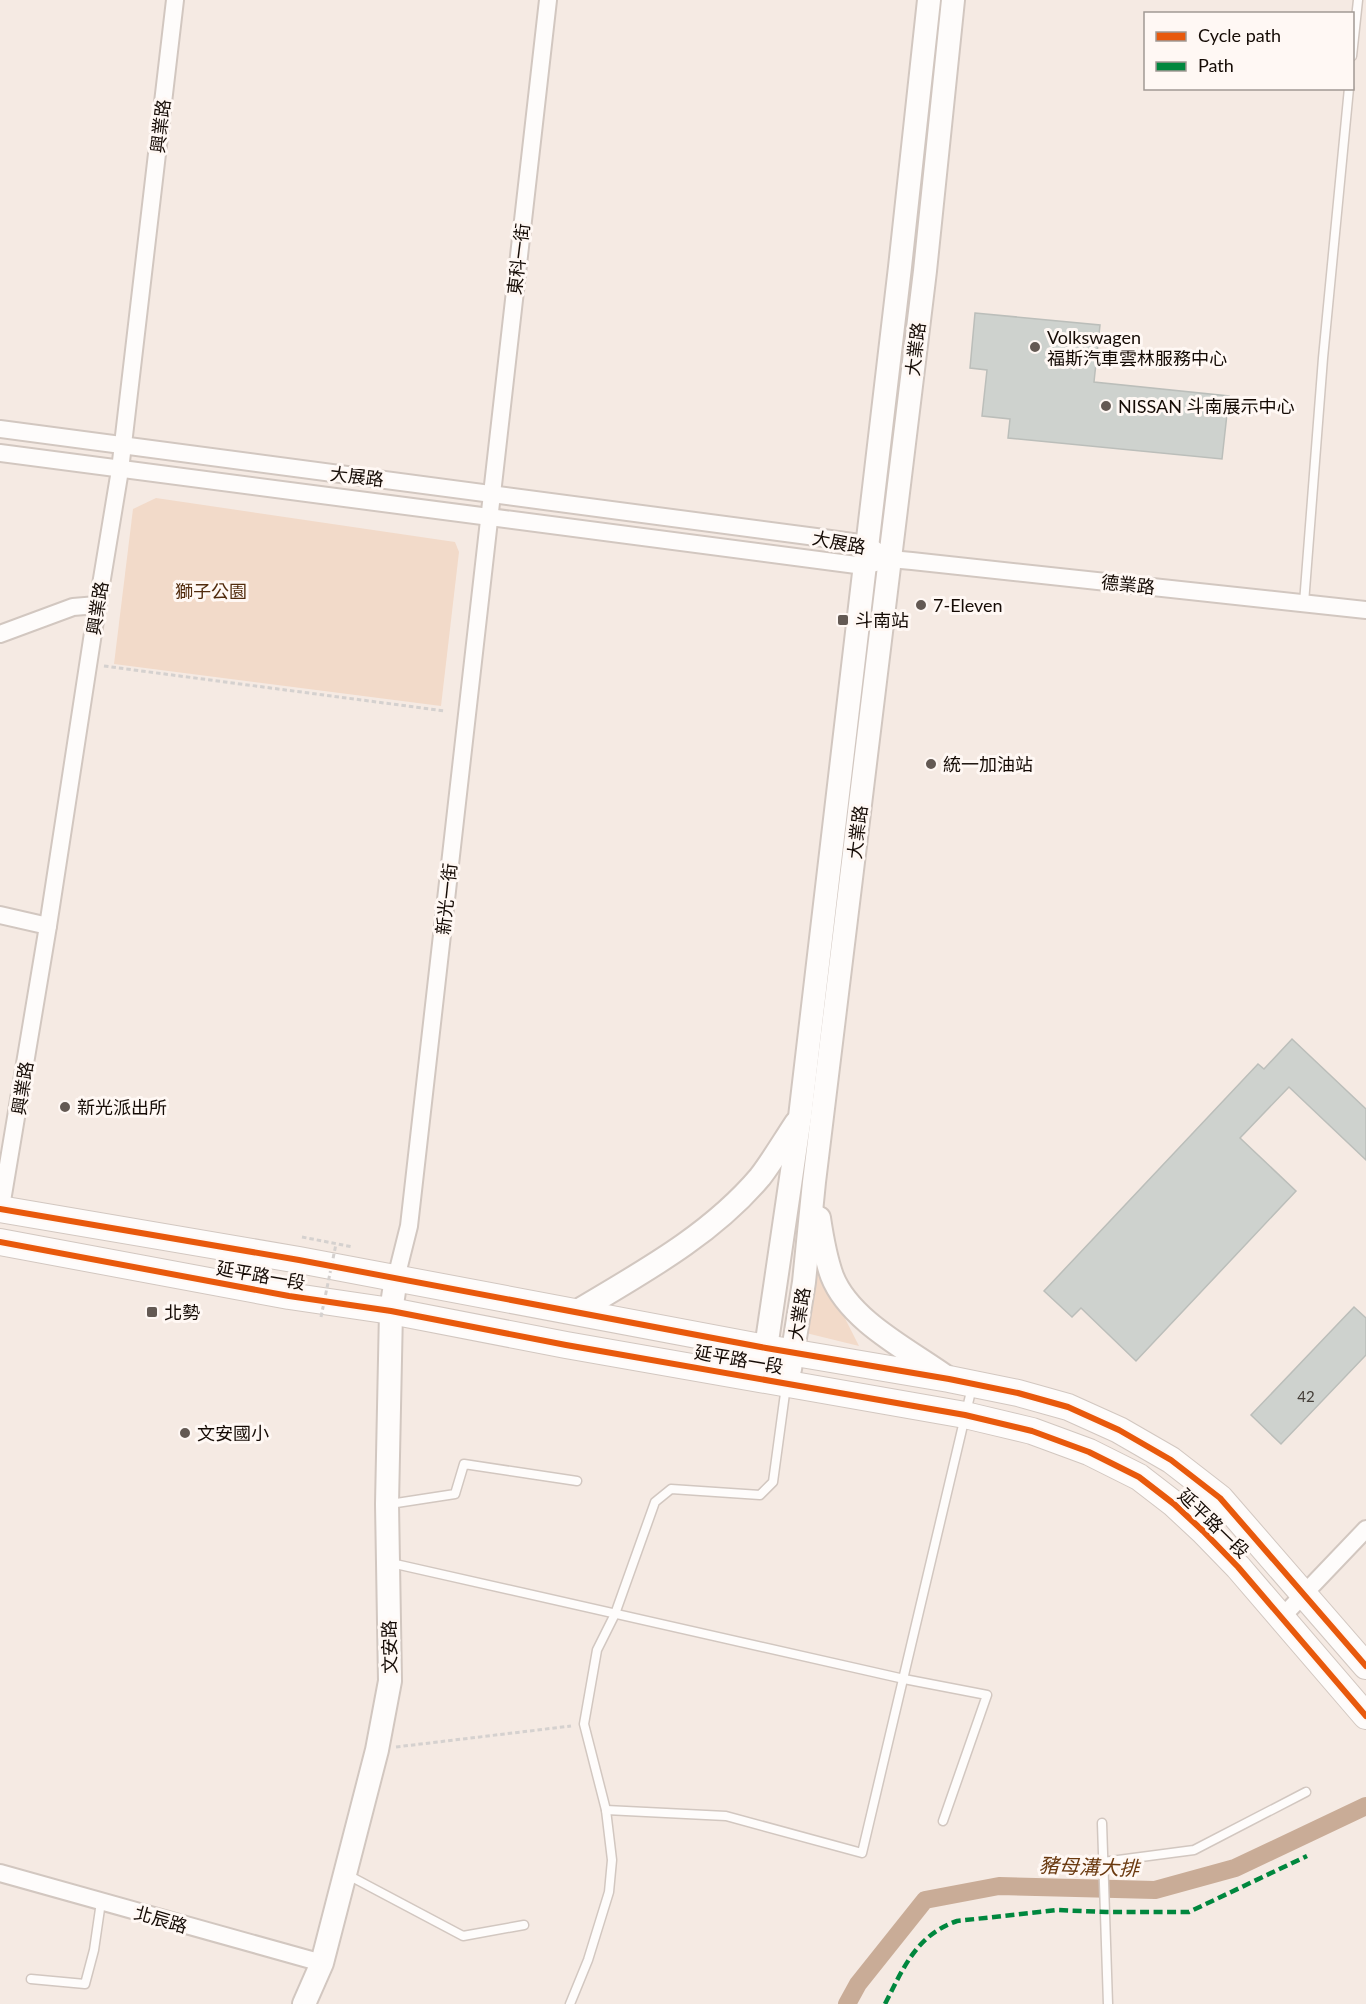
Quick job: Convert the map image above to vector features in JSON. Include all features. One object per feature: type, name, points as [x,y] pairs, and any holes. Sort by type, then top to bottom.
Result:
[{"type":"main road","name":"大業路","points":[[787,1383],[804,1282],[814,1182],[846,725],[929,0]]},
{"type":"main road","name":"大業路","points":[[787,1383],[766,1348],[800,1117],[826,993],[870,726],[925,271],[953,0]]},
{"type":"main road","points":[[900,267],[925,271]]},
{"type":"main road","points":[[846,725],[870,726]]},
{"type":"main road","points":[[576,1312],[664,1260],[711,1225],[760,1176],[800,1117]]},
{"type":"main road","points":[[814,1182],[825,1253],[833,1279],[850,1306],[883,1335],[961,1381]]},
{"type":"main road","name":"延平路一段","points":[[0,1210],[396,1278],[766,1348],[961,1381],[1068,1407],[1119,1430],[1171,1460],[1220,1498],[1366,1666]]},
{"type":"main road","name":"延平路一段","points":[[0,1242],[289,1296],[391,1311],[566,1345],[965,1415],[1032,1431],[1089,1452],[1139,1477],[1157,1491],[1203,1531],[1238,1568],[1366,1716]]},
{"type":"main road","name":"文安路","points":[[304,2004],[322,1963],[377,1750],[390,1681],[387,1504],[391,1311],[396,1278]]},
{"type":"main road","points":[[1125,1470],[1141,1443]]},
{"type":"street","name":"興業路","points":[[0,1210],[48,926],[97,605],[124,446],[175,0]]},
{"type":"street","name":"東科一街","points":[[489,518],[548,0]]},
{"type":"street","name":"大展路","points":[[0,429],[491,493],[890,559]]},
{"type":"street","name":"大展路","points":[[0,453],[489,518],[866,555]]},
{"type":"street","name":"新光一街","points":[[396,1278],[409,1227],[489,518]]},
{"type":"street","name":"德業路","points":[[890,559],[1366,610]]},
{"type":"street","points":[[0,634],[73,608],[97,605]]},
{"type":"street","points":[[0,915],[48,926]]},
{"type":"street","points":[[1281,1618],[1366,1529]]},
{"type":"street","name":"北辰路","points":[[0,1873],[322,1963]]},
{"type":"lane","points":[[1354,45],[1358,0]]},
{"type":"lane","points":[[1304,603],[1323,358],[1349,90]]},
{"type":"lane","points":[[606,1810],[726,1816],[862,1853],[965,1415],[961,1381]]},
{"type":"lane","points":[[570,2004],[588,1960],[609,1892],[612,1860],[606,1810],[584,1724],[597,1650],[615,1614],[655,1502],[671,1489],[760,1496],[773,1482],[787,1383]]},
{"type":"lane","points":[[387,1504],[455,1494],[464,1464],[577,1481]]},
{"type":"lane","points":[[388,1562],[904,1679],[987,1695],[943,1821]]},
{"type":"lane","points":[[1103,1862],[1194,1850],[1306,1792]]},
{"type":"lane","points":[[1102,1823],[1108,2004]]},
{"type":"lane","points":[[345,1874],[463,1936],[524,1925]]},
{"type":"lane","points":[[31,1979],[85,1984],[94,1950],[101,1902]]},
{"type":"path","points":[[104,666],[445,711]]},
{"type":"path","points":[[302,1237],[357,1248]]},
{"type":"path","points":[[321,1317],[336,1244]]},
{"type":"path","points":[[377,1750],[584,1724]]},
{"type":"green space","name":"獅子公園","points":[[156,498],[455,542],[459,552],[441,706],[114,664],[133,509]]},
{"type":"green space","points":[[817,1263],[859,1346],[806,1333]]},
{"type":"building","name":"NISSAN 斗南展示中心","points":[[975,313],[1100,325],[1094,382],[1229,396],[1222,459],[1008,438],[1010,419],[982,416],[987,370],[970,368]]},
{"type":"building","points":[[1292,1039],[1366,1109],[1366,1160],[1289,1087],[1240,1138],[1296,1191],[1136,1361],[1081,1308],[1072,1317],[1044,1291],[1258,1064],[1264,1069]]},
{"type":"building","points":[[1354,1307],[1366,1318],[1366,1355],[1281,1444],[1251,1415]]},
{"type":"waterway","name":"豬母溝大排","points":[[847,2004],[858,1984],[925,1900],[999,1886],[1155,1890],[1235,1868],[1366,1806]]},
{"type":"marked path","points":[[885,2004],[905,1966],[921,1944],[943,1927],[957,1921],[1057,1910],[1189,1912],[1307,1856]]},
{"type":"cycle path","points":[[0,1209],[299,1260],[766,1348],[949,1379],[1018,1393],[1068,1407],[1119,1430],[1171,1460],[1220,1498],[1366,1666]]},
{"type":"cycle path","points":[[0,1242],[289,1296],[391,1311],[566,1345],[965,1415],[1032,1431],[1089,1452],[1139,1477],[1174,1504],[1238,1567],[1366,1716]]},
{"type":"place","name":"Volkswagen 福斯汽車雲林服務中心","points":[[1035,347]]},
{"type":"place","name":"NISSAN 斗南展示中心","points":[[1106,406]]},
{"type":"place","name":"7-Eleven","points":[[921,605]]},
{"type":"place","name":"斗南站","points":[[843,620]]},
{"type":"place","name":"統一加油站","points":[[931,764]]},
{"type":"place","name":"新光派出所","points":[[65,1107]]},
{"type":"place","name":"北勢","points":[[152,1312]]},
{"type":"place","name":"文安國小","points":[[185,1433]]}]
